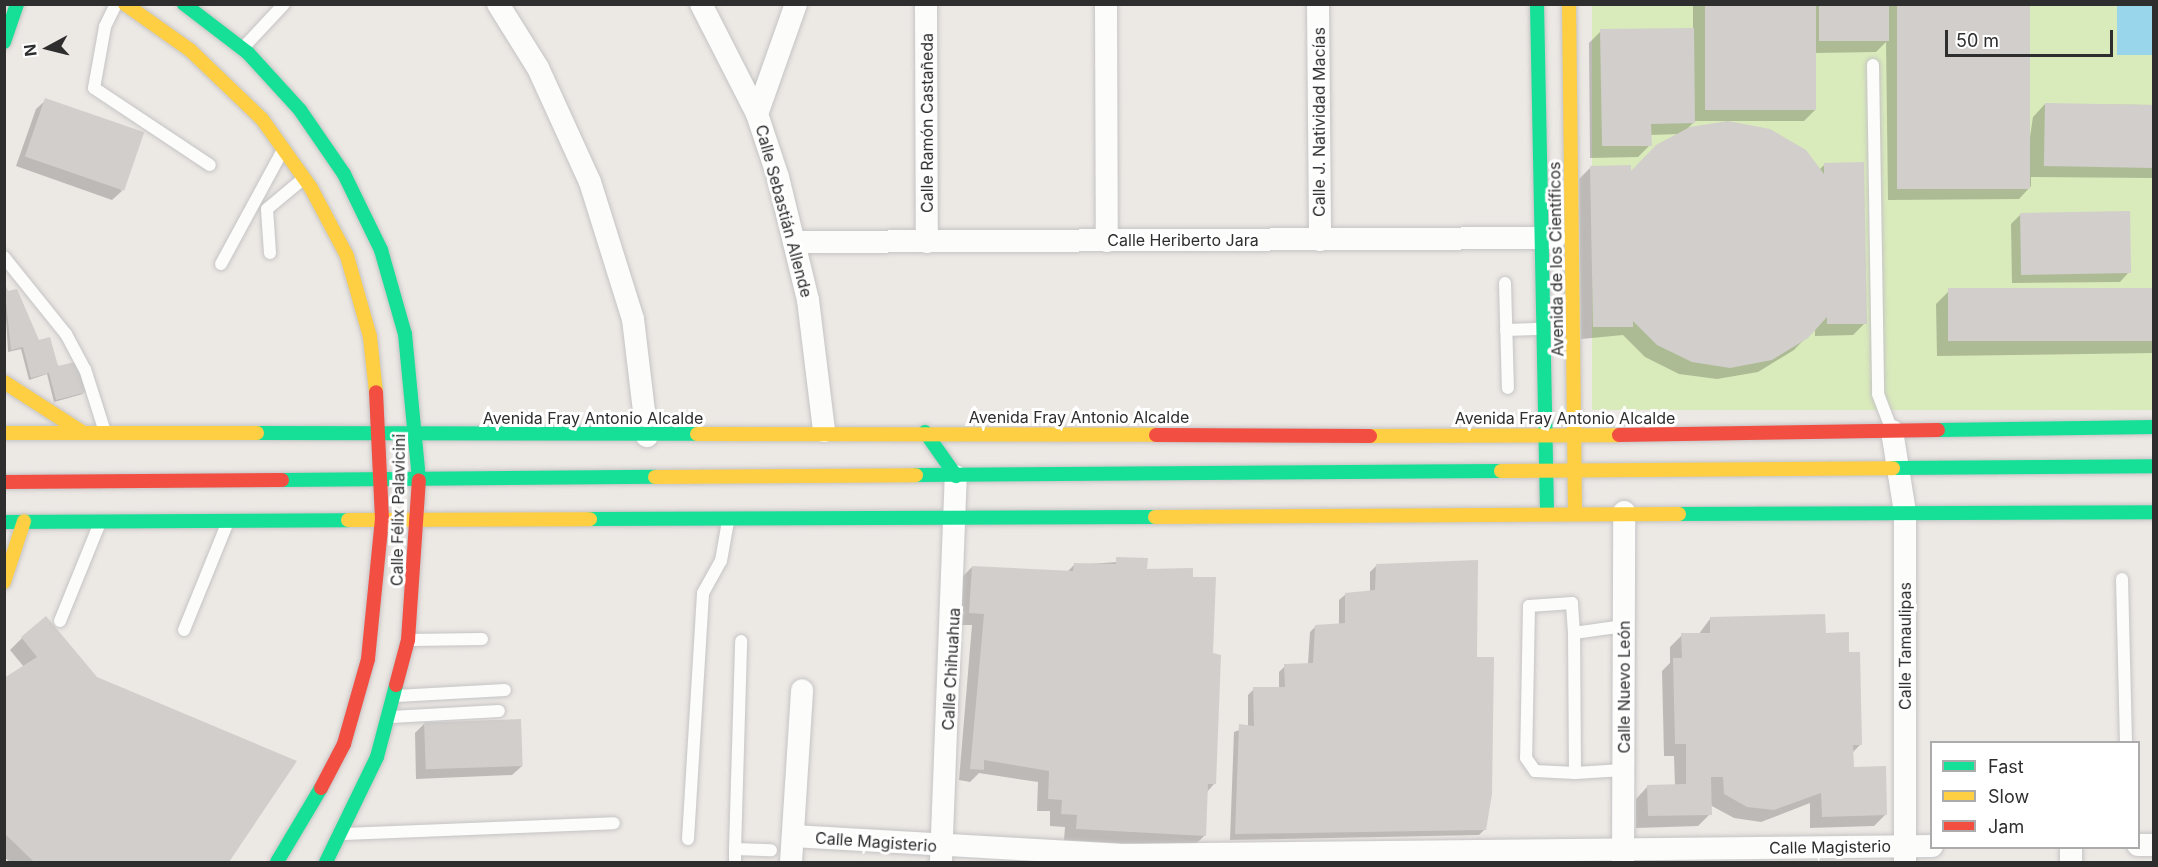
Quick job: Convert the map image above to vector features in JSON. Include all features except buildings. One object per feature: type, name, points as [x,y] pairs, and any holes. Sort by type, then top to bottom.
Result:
[{"type":"street","points":[[4,42],[17,4]]},
{"type":"street","name":"Calle Félix Palavicini","points":[[125,4],[190,50],[262,119],[304,178],[347,256],[370,337],[381,434],[382,519],[368,659],[344,744],[300,830],[277,862]]},
{"type":"street","name":"Calle Félix Palavicini","points":[[184,4],[242,49],[300,110],[344,174],[381,250],[405,334],[418,435],[419,481],[408,640],[390,717],[326,862]]},
{"type":"street","name":"Calle Sebastián Allende","points":[[701,4],[757,114],[795,242],[818,362],[824,431]]},
{"type":"street","points":[[757,114],[796,4]]},
{"type":"street","name":"Calle Ramón Castañeda","points":[[926,4],[927,242]]},
{"type":"street","points":[[1106,4],[1107,241]]},
{"type":"street","name":"Calle J. Natividad Macías","points":[[1318,4],[1320,240]]},
{"type":"street","name":"Avenida de los Científicos","points":[[1537,4],[1547,513]]},
{"type":"street","name":"Avenida de los Científicos","points":[[1569,4],[1575,513]]},
{"type":"street","points":[[503,6],[538,68],[590,182],[633,319],[647,436]]},
{"type":"street","name":"Calle Heriberto Jara","points":[[795,242],[1572,238]]},
{"type":"street","points":[[4,382],[82,432]]},
{"type":"street","name":"Avenida Fray Antonio Alcalde","points":[[4,433],[647,436],[824,431],[1574,436],[2154,427]]},
{"type":"street","name":"Calle Tamaulipas","points":[[1892,431],[1901,467],[1905,512],[1905,854]]},
{"type":"street","points":[[926,432],[956,476]]},
{"type":"street","points":[[4,482],[1575,473],[1901,467],[2154,466]]},
{"type":"street","name":"Calle Chihuahua","points":[[941,855],[958,516],[956,476]]},
{"type":"street","points":[[4,522],[1624,512],[2154,512]]},
{"type":"street","name":"Calle Nuevo León","points":[[1623,856],[1624,512]]},
{"type":"street","points":[[4,582],[24,521]]},
{"type":"street","points":[[791,862],[802,690]]},
{"type":"street","name":"Calle Magisterio","points":[[792,836],[941,855],[1474,858],[1905,854],[1930,847]]},
{"type":"street","name":"Calle Magisterio","points":[[791,862],[804,862]]},
{"type":"lane","points":[[116,4],[102,37],[94,88],[210,165]]},
{"type":"lane","points":[[242,49],[284,4]]},
{"type":"lane","points":[[1873,65],[1878,394],[1892,431]]},
{"type":"lane","points":[[221,264],[283,149]]},
{"type":"lane","points":[[270,253],[267,209],[304,178]]},
{"type":"lane","points":[[4,257],[66,334],[85,369],[105,433]]},
{"type":"lane","points":[[1505,283],[1508,388]]},
{"type":"lane","points":[[1506,330],[1544,329]]},
{"type":"lane","points":[[688,839],[703,593],[721,561],[729,517]]},
{"type":"lane","points":[[184,630],[229,520]]},
{"type":"lane","points":[[60,621],[100,521]]},
{"type":"lane","points":[[2122,579],[2126,741]]},
{"type":"lane","points":[[1575,773],[1572,603],[1529,606],[1526,758],[1534,771],[1575,773],[1623,770]]},
{"type":"lane","points":[[1574,633],[1624,626]]},
{"type":"lane","points":[[408,640],[482,639]]},
{"type":"lane","points":[[735,862],[741,641]]},
{"type":"lane","points":[[394,696],[506,690]]},
{"type":"lane","points":[[390,717],[499,711]]},
{"type":"lane","points":[[340,834],[614,823]]},
{"type":"lane","points":[[771,850],[792,836]]},
{"type":"lane","points":[[735,849],[771,850],[791,862]]},
{"type":"green space","points":[[1592,5],[2153,5],[2153,410],[1592,410]]},
{"type":"water","points":[[2117,5],[2153,5],[2153,55],[2117,55]]},
{"type":"traffic: fast","points":[[4,42],[17,4]]},
{"type":"traffic: fast","points":[[184,4],[248,53],[300,110],[344,174],[381,250],[405,334],[419,480]]},
{"type":"traffic: fast","points":[[1537,4],[1547,513]]},
{"type":"traffic: fast","points":[[1938,430],[2154,427]]},
{"type":"traffic: fast","points":[[925,432],[956,476]]},
{"type":"traffic: fast","points":[[257,433],[697,434]]},
{"type":"traffic: fast","points":[[1893,468],[2154,466]]},
{"type":"traffic: fast","points":[[916,475],[1501,471]]},
{"type":"traffic: fast","points":[[282,480],[655,477]]},
{"type":"traffic: fast","points":[[1679,514],[2154,512]]},
{"type":"traffic: fast","points":[[590,519],[1155,517]]},
{"type":"traffic: fast","points":[[4,522],[348,520]]},
{"type":"traffic: fast","points":[[326,862],[377,757],[396,685]]},
{"type":"traffic: fast","points":[[277,862],[321,788]]},
{"type":"traffic: slow","points":[[125,4],[190,50],[262,119],[311,188],[347,256],[370,337],[376,392]]},
{"type":"traffic: slow","points":[[1569,4],[1575,513]]},
{"type":"traffic: slow","points":[[4,382],[82,432]]},
{"type":"traffic: slow","points":[[4,433],[257,433]]},
{"type":"traffic: slow","points":[[697,434],[1156,435]]},
{"type":"traffic: slow","points":[[1370,436],[1619,435]]},
{"type":"traffic: slow","points":[[1501,471],[1893,468]]},
{"type":"traffic: slow","points":[[655,477],[916,475]]},
{"type":"traffic: slow","points":[[1155,517],[1679,514]]},
{"type":"traffic: slow","points":[[348,520],[590,519]]},
{"type":"traffic: slow","points":[[4,582],[24,521]]},
{"type":"traffic: jam","points":[[321,788],[344,744],[368,659],[382,519],[376,392]]},
{"type":"traffic: jam","points":[[1619,435],[1938,430]]},
{"type":"traffic: jam","points":[[1156,435],[1370,436]]},
{"type":"traffic: jam","points":[[4,482],[282,480]]},
{"type":"traffic: jam","points":[[396,685],[408,640],[419,480]]}]
